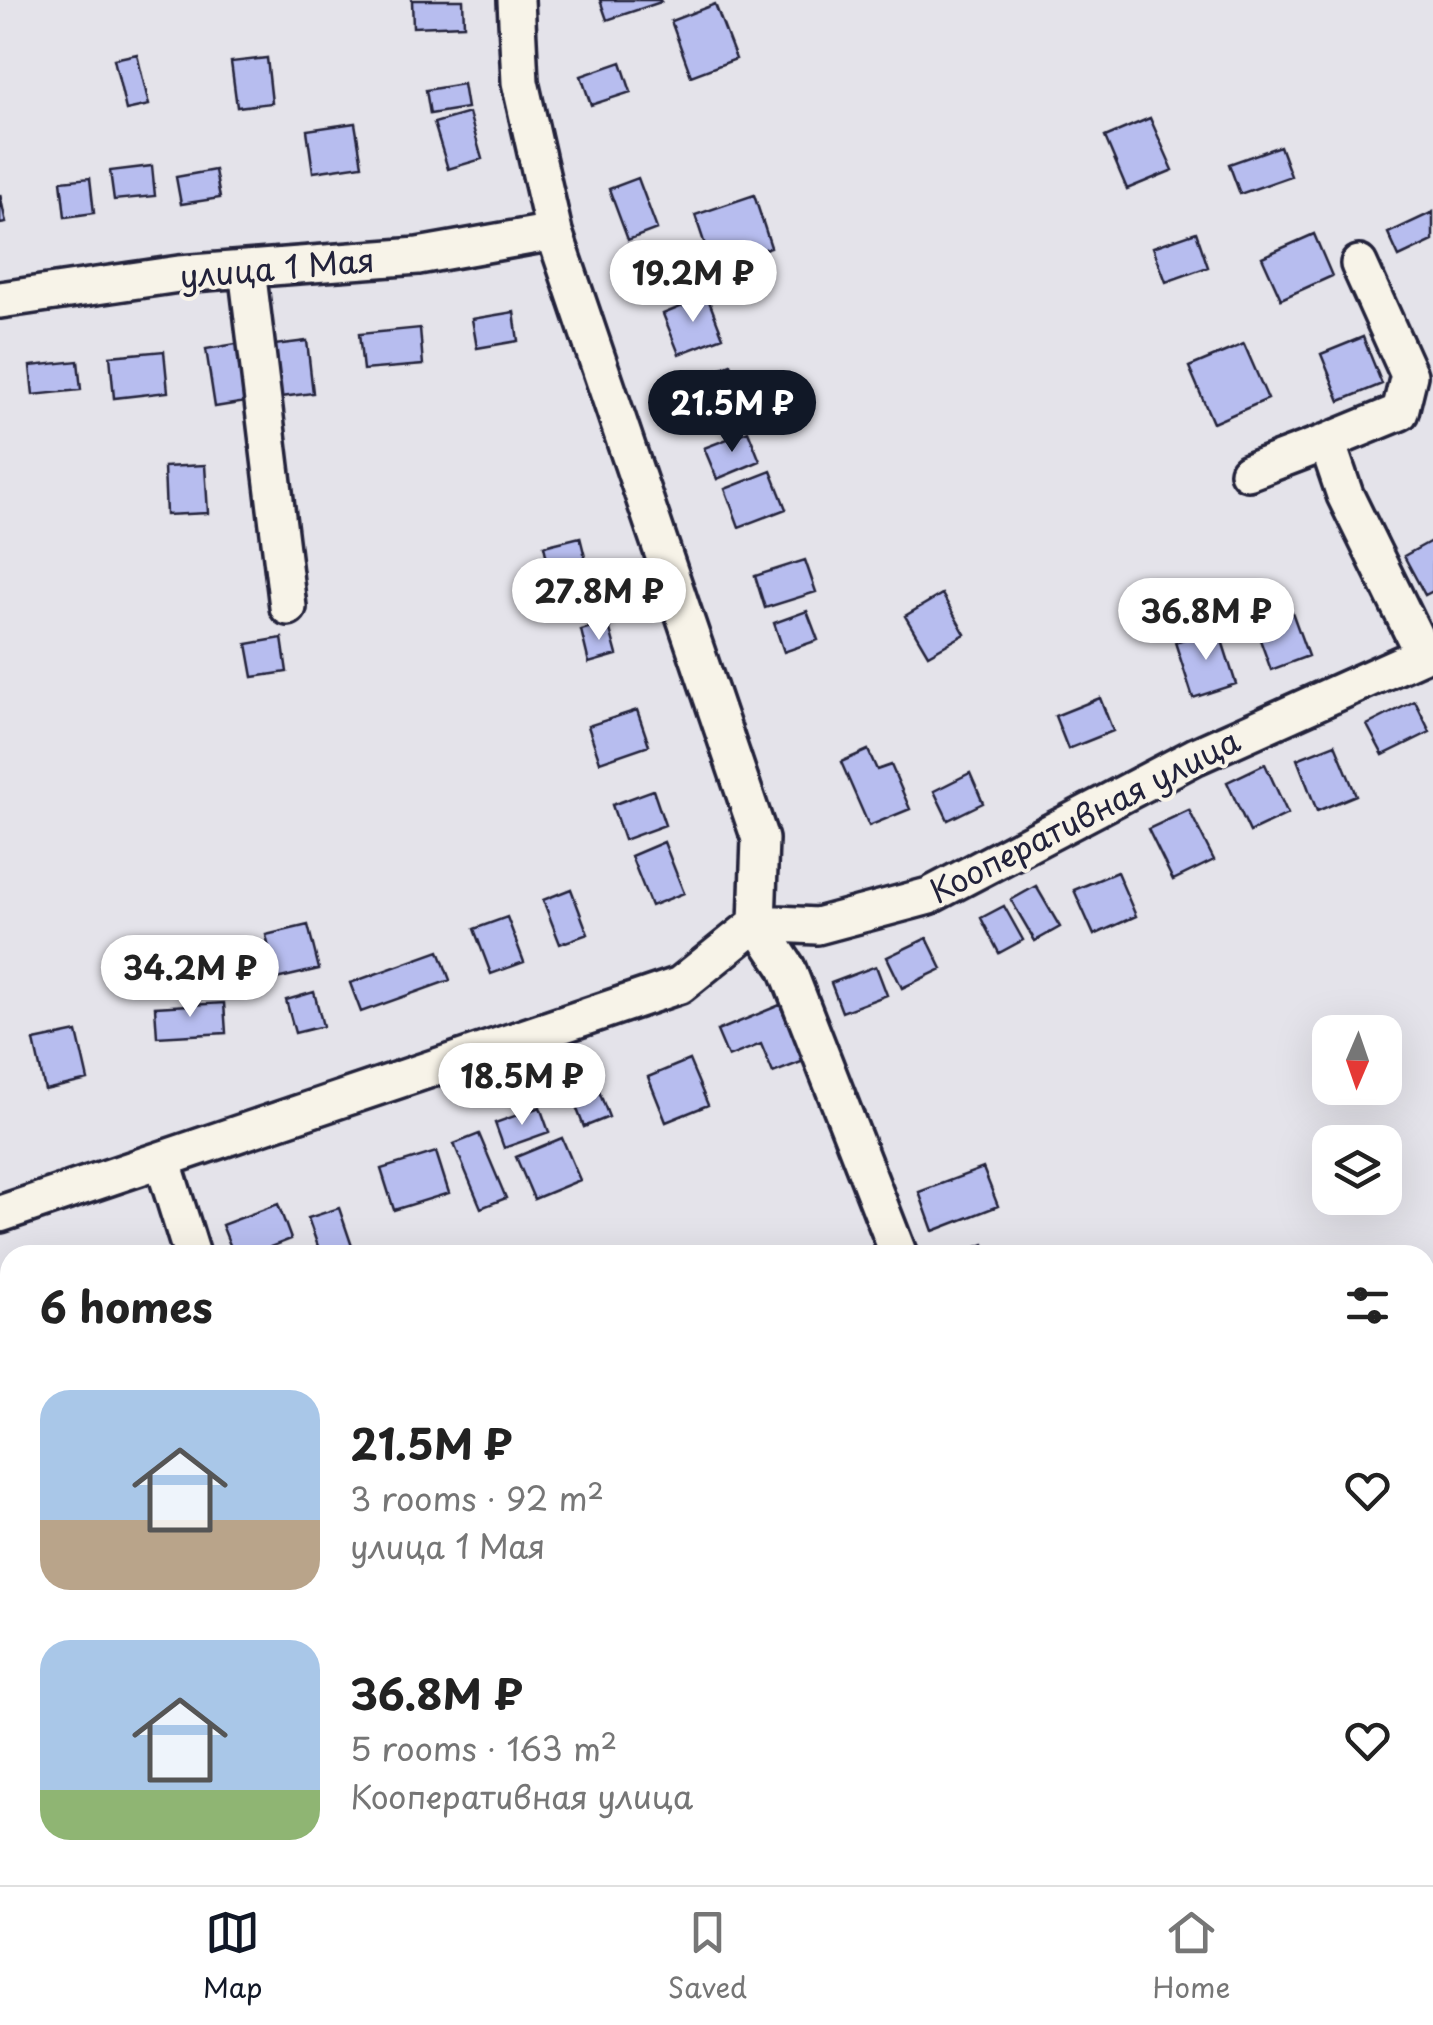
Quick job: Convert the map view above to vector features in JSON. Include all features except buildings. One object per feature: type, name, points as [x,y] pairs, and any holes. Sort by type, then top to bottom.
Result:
[{"type":"street","points":[[516,0],[520,82],[554,232],[760,839],[757,923],[788,968],[895,1245]]},
{"type":"street","name":"улица 1 Мая","points":[[0,300],[247,269],[418,256],[554,232]]},
{"type":"street","points":[[1248,472],[1400,412],[1409,374],[1359,264]]},
{"type":"street","points":[[247,269],[288,606]]},
{"type":"street","points":[[1327,442],[1346,495],[1428,652]]},
{"type":"street","name":"Кооперативная улица","points":[[757,923],[817,926],[929,896],[1196,756],[1428,652]]},
{"type":"street","points":[[0,1214],[164,1162],[680,985],[757,923]]},
{"type":"street","points":[[164,1162],[189,1245]]}]
